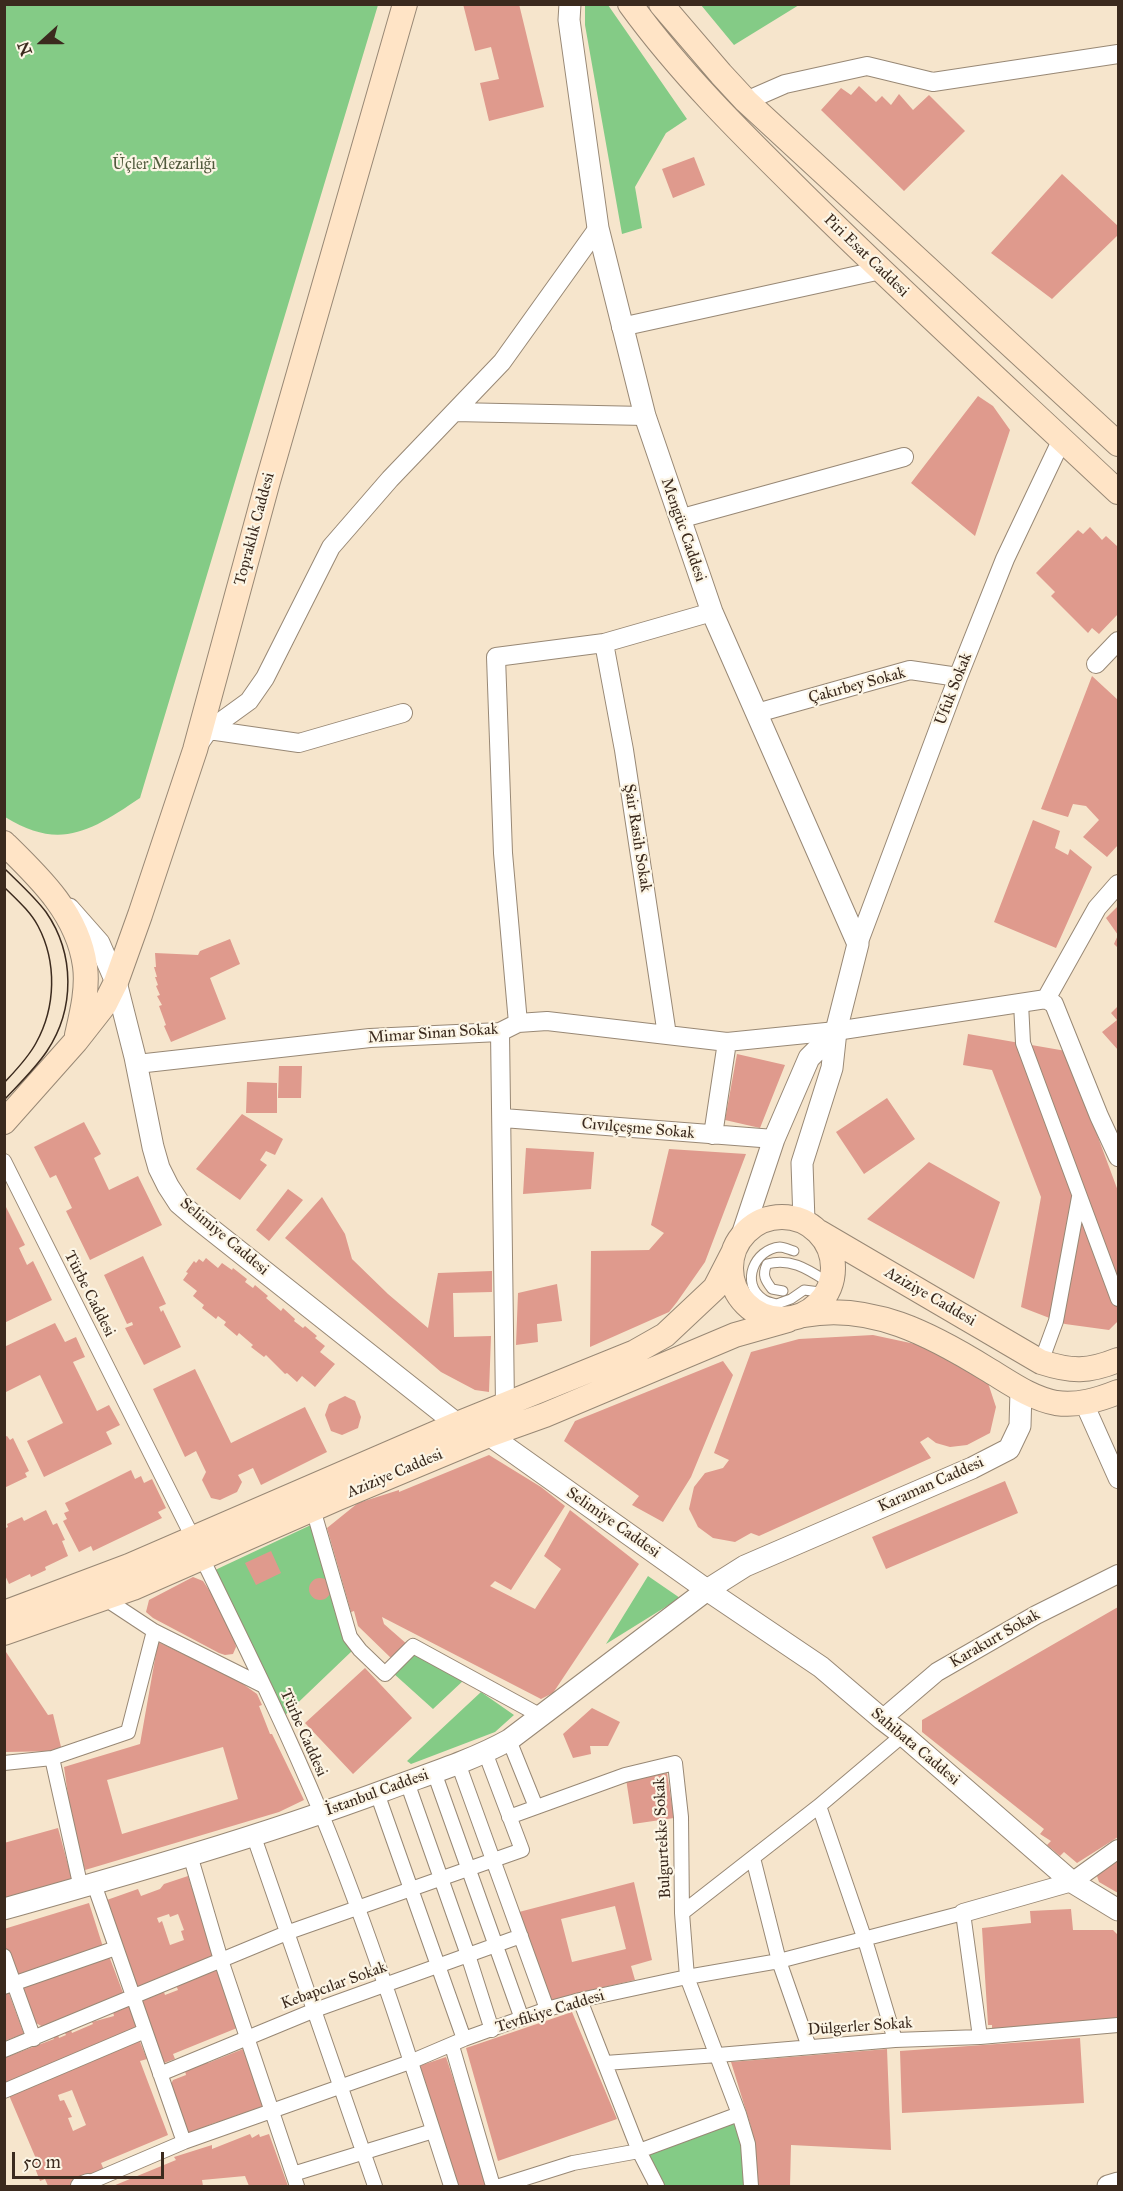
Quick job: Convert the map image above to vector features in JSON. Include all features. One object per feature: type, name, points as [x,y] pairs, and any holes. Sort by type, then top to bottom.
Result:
[{"type":"main road","name":"Topraklık Caddesi","points":[[4,1122],[76,1041],[105,1004],[116,982],[195,750],[265,492],[405,4]]},
{"type":"main road","name":"Piri Esat Caddesi","points":[[630,4],[676,63],[709,100],[881,270],[1119,492]]},
{"type":"main road","name":"Piri Esat Caddesi","points":[[661,4],[746,101],[1119,444]]},
{"type":"main road","points":[[4,843],[47,886],[74,929],[85,967],[85,985],[76,1041]]},
{"type":"main road","points":[[787,1217],[812,1227],[829,1245],[834,1261],[830,1289],[818,1306],[796,1318],[772,1319],[756,1313],[744,1302],[735,1288],[731,1271],[737,1245],[754,1225],[770,1218],[787,1217]]},
{"type":"main road","name":"Aziziye Caddesi","points":[[812,1227],[1041,1362]]},
{"type":"main road","name":"Aziziye Caddesi","points":[[4,1633],[104,1598],[198,1548],[457,1424],[635,1352],[665,1335],[715,1288],[737,1245]]},
{"type":"main road","name":"Aziziye Caddesi","points":[[4,1613],[98,1579],[313,1509],[735,1335],[796,1318],[842,1311],[903,1325],[957,1351],[1021,1390]]},
{"type":"main road","points":[[1041,1362],[1064,1370],[1087,1370],[1119,1360]]},
{"type":"main road","points":[[1021,1390],[1055,1402],[1084,1403],[1119,1392]]},
{"type":"street","name":"Mengüc Caddesi","points":[[570,4],[569,20],[598,228],[645,416],[712,612],[858,944]]},
{"type":"street","points":[[746,101],[785,84],[867,66],[933,82],[1119,54]]},
{"type":"street","points":[[195,750],[209,730],[249,701],[265,678],[331,547],[390,479],[502,362],[598,228]]},
{"type":"street","points":[[621,327],[881,270]]},
{"type":"street","points":[[454,412],[645,416]]},
{"type":"street","name":"Ufuk Sokak","points":[[858,944],[958,677],[1005,559],[1062,439]]},
{"type":"street","points":[[680,519],[904,457]]},
{"type":"street","points":[[518,1023],[503,853],[496,657],[604,643],[712,612]]},
{"type":"street","points":[[1096,664],[1119,641]]},
{"type":"street","name":"Şair Rasih Sokak","points":[[604,643],[624,750],[667,1035]]},
{"type":"street","name":"Çakırbey Sokak","points":[[757,713],[910,670],[958,677]]},
{"type":"street","points":[[209,730],[299,742],[403,713]]},
{"type":"street","points":[[1119,884],[1097,908],[1046,999],[1054,1004],[1119,1157]]},
{"type":"street","name":"Selimiye Caddesi","points":[[47,886],[99,943],[116,982],[137,1064],[159,1168],[179,1203],[457,1424]]},
{"type":"street","points":[[812,1227],[802,1163],[832,1068],[836,1030],[858,944]]},
{"type":"street","name":"Mimar Sinan Sokak","points":[[137,1064],[370,1038],[500,1032],[518,1023],[547,1021],[727,1042],[836,1030],[1046,999]]},
{"type":"street","points":[[1021,1003],[1023,1043],[1119,1299]]},
{"type":"street","points":[[737,1245],[774,1139],[808,1058],[836,1030]]},
{"type":"street","points":[[500,1032],[505,1405]]},
{"type":"street","points":[[713,1135],[727,1042]]},
{"type":"street","name":"Cıvılçeşme Sokak","points":[[502,1118],[774,1139]]},
{"type":"street","name":"Türbe Caddesi","points":[[4,1161],[198,1548],[264,1686],[321,1814],[357,1907],[451,2187]]},
{"type":"street","points":[[1041,1362],[1056,1321],[1079,1195]]},
{"type":"street","name":"Karaman Caddesi","points":[[707,1590],[745,1566],[972,1468],[1009,1449],[1020,1426],[1021,1390]]},
{"type":"street","points":[[1084,1403],[1119,1479]]},
{"type":"street","name":"Selimiye Caddesi","points":[[489,1435],[707,1590]]},
{"type":"street","points":[[313,1509],[350,1637],[385,1674],[413,1646],[541,1716]]},
{"type":"street","name":"Karakurt Sokak","points":[[882,1719],[937,1672],[1036,1615],[1119,1574]]},
{"type":"street","name":"İstanbul Caddesi","points":[[4,1909],[254,1837],[485,1752],[509,1740],[707,1590]]},
{"type":"street","name":"Sahibata Caddesi","points":[[707,1590],[821,1667],[1072,1882],[1119,1910]]},
{"type":"street","points":[[104,1598],[154,1631],[264,1686]]},
{"type":"street","points":[[4,1763],[52,1758],[128,1732],[154,1631]]},
{"type":"street","points":[[682,1913],[819,1806],[903,1735]]},
{"type":"street","points":[[509,1740],[536,1807]]},
{"type":"street","points":[[4,2050],[289,1932],[522,1850],[485,1752]]},
{"type":"street","points":[[52,1758],[87,1886],[116,1948],[184,2142]]},
{"type":"street","points":[[458,1763],[547,2009]]},
{"type":"street","name":"Bulgurtekke Sokak","points":[[509,1817],[625,1775],[675,1763],[681,1817],[682,1913],[687,1977],[739,2114],[748,2144],[751,2187]]},
{"type":"street","points":[[434,1772],[522,2019]]},
{"type":"street","points":[[407,1782],[442,1878],[492,2030]]},
{"type":"street","points":[[377,1793],[439,1966],[493,2187]]},
{"type":"street","points":[[819,1806],[865,1940],[895,2040]]},
{"type":"street","points":[[254,1837],[289,1932],[375,2187]]},
{"type":"street","name":"Tevfikiye Caddesi","points":[[86,2186],[184,2142],[410,2062],[547,2009],[687,1977],[779,1961],[963,1913],[1072,1882],[1119,1849]]},
{"type":"street","points":[[190,1855],[221,1960],[295,2180],[364,2153],[433,2130]]},
{"type":"street","points":[[753,1858],[779,1961],[809,2047]]},
{"type":"street","points":[[963,1913],[980,2037]]},
{"type":"street","name":"Kebapcılar Sokak","points":[[160,2074],[315,2010],[521,1936]]},
{"type":"street","points":[[9,1985],[116,1948]]},
{"type":"street","points":[[4,1956],[9,1985],[34,2039]]},
{"type":"street","points":[[580,2000],[639,2151],[657,2187]]},
{"type":"street","name":"Dülgerler Sokak","points":[[605,2063],[1119,2025]]},
{"type":"street","points":[[4,2091],[145,2031]]},
{"type":"street","points":[[500,2187],[573,2163],[639,2151],[739,2114]]},
{"type":"street","points":[[1108,2187],[1119,2183]]},
{"type":"lane","points":[[794,1251],[781,1247],[768,1251],[756,1260],[751,1272],[753,1286],[762,1299],[777,1304],[791,1299],[804,1290],[830,1289]]},
{"type":"lane","points":[[783,1291],[772,1289],[765,1280],[763,1272],[767,1264],[779,1260],[801,1265],[830,1289]]},
{"type":"green space","name":"Üçler Mezarlığı","points":[[4,5],[378,5],[140,798],[106,820],[75,833],[59,835],[42,833],[5,817]]},
{"type":"green space","points":[[585,5],[608,5],[687,119],[666,133],[635,187],[642,228],[622,234],[585,25]]},
{"type":"green space","points":[[701,5],[799,5],[734,45]]},
{"type":"green space","points":[[313,1524],[353,1650],[283,1717],[213,1571]]},
{"type":"green space","points":[[648,1576],[680,1598],[606,1644]]},
{"type":"green space","points":[[414,1650],[465,1679],[433,1709],[393,1673]]},
{"type":"green space","points":[[481,1692],[514,1715],[495,1732],[411,1764],[407,1761]]},
{"type":"green space","points":[[735,2121],[742,2146],[745,2186],[663,2186],[647,2153]]},
{"type":"building","points":[[463,4],[519,4],[544,107],[489,121],[480,83],[499,79],[491,47],[475,51]]},
{"type":"building","points":[[859,86],[876,102],[882,96],[891,105],[899,94],[913,110],[929,95],[965,131],[904,191],[821,110],[841,88],[851,95]]},
{"type":"building","points":[[694,157],[705,185],[673,198],[662,169]]},
{"type":"building","points":[[1062,174],[1118,226],[1118,235],[1052,299],[991,253]]},
{"type":"building","points":[[978,396],[993,406],[1010,430],[975,536],[911,483]]},
{"type":"building","points":[[1090,527],[1102,540],[1106,536],[1117,546],[1118,544],[1118,614],[1099,634],[1092,628],[1088,633],[1051,596],[1055,592],[1036,573],[1078,530],[1083,534]]},
{"type":"building","points":[[1092,676],[1118,700],[1118,845],[1107,857],[1083,837],[1099,820],[1086,806],[1073,804],[1068,817],[1041,809]]},
{"type":"building","points":[[1033,820],[1060,831],[1055,848],[1068,855],[1070,849],[1092,867],[1056,948],[994,922]]},
{"type":"building","points":[[1118,906],[1118,935],[1106,918]]},
{"type":"building","points":[[1118,935],[1118,948],[1114,944]]},
{"type":"building","points":[[230,939],[240,964],[210,978],[226,1019],[171,1042],[159,1006],[162,1005],[157,996],[160,995],[156,986],[158,985],[154,967],[156,967],[155,953],[198,955],[200,951]]},
{"type":"building","points":[[1118,1006],[1118,1050],[1102,1032],[1117,1020],[1111,1013]]},
{"type":"building","points":[[968,1034],[1066,1051],[1118,1191],[1118,1321],[1109,1330],[1065,1324],[1021,1307],[1041,1197],[992,1070],[963,1065]]},
{"type":"building","points":[[737,1054],[785,1065],[760,1128],[725,1120]]},
{"type":"building","points":[[279,1066],[302,1066],[301,1098],[278,1098]]},
{"type":"building","points":[[247,1082],[277,1083],[277,1113],[246,1113]]},
{"type":"building","points":[[887,1098],[915,1139],[864,1174],[836,1132]]},
{"type":"building","points":[[242,1114],[283,1139],[275,1155],[266,1151],[260,1160],[267,1165],[240,1200],[196,1169]]},
{"type":"building","points":[[84,1122],[101,1154],[94,1158],[109,1190],[138,1176],[162,1225],[90,1260],[66,1211],[72,1208],[56,1175],[50,1178],[34,1147]]},
{"type":"building","points":[[526,1148],[594,1152],[591,1189],[523,1194]]},
{"type":"building","points":[[669,1149],[746,1154],[705,1262],[669,1312],[590,1347],[591,1251],[649,1250],[664,1233],[651,1225]]},
{"type":"building","points":[[929,1162],[1000,1202],[974,1279],[867,1219]]},
{"type":"building","points":[[288,1189],[303,1200],[269,1241],[256,1230]]},
{"type":"building","points":[[322,1197],[345,1234],[352,1259],[428,1328],[438,1273],[492,1271],[492,1292],[453,1293],[454,1337],[491,1336],[489,1392],[475,1390],[441,1372],[285,1238]]},
{"type":"building","points":[[4,1203],[25,1245],[19,1248],[27,1265],[33,1261],[52,1300],[4,1323],[4,1276],[6,1275],[4,1271]]},
{"type":"building","points":[[143,1256],[166,1304],[159,1307],[161,1312],[163,1310],[181,1347],[144,1365],[125,1328],[133,1325],[132,1322],[127,1324],[104,1275]]},
{"type":"building","points":[[206,1258],[218,1268],[222,1263],[232,1270],[233,1268],[247,1279],[245,1282],[253,1288],[255,1285],[281,1311],[283,1308],[295,1319],[294,1321],[303,1328],[305,1326],[317,1336],[315,1338],[325,1346],[320,1352],[335,1364],[315,1387],[302,1376],[297,1382],[287,1373],[285,1374],[266,1355],[264,1357],[251,1347],[253,1345],[239,1333],[237,1336],[224,1325],[226,1322],[218,1316],[216,1319],[202,1308],[204,1305],[193,1296],[197,1291],[183,1280],[194,1261],[196,1263],[199,1259],[203,1262]]},
{"type":"building","points":[[557,1284],[562,1321],[537,1324],[538,1342],[516,1345],[518,1293]]},
{"type":"building","points":[[55,1323],[65,1342],[76,1337],[85,1357],[73,1362],[97,1411],[109,1405],[120,1425],[106,1432],[112,1444],[44,1477],[27,1441],[63,1423],[40,1375],[4,1393],[4,1347]]},
{"type":"building","points":[[873,1335],[915,1344],[947,1358],[988,1383],[996,1407],[990,1433],[967,1445],[950,1447],[936,1443],[928,1437],[920,1442],[931,1458],[759,1536],[751,1533],[735,1542],[713,1538],[698,1527],[689,1509],[694,1487],[705,1473],[723,1468],[729,1460],[714,1453],[751,1352],[799,1339]]},
{"type":"building","points":[[723,1361],[733,1375],[691,1477],[663,1522],[632,1505],[639,1496],[564,1441],[575,1421]]},
{"type":"building","points":[[195,1369],[231,1443],[305,1407],[327,1452],[261,1485],[253,1468],[238,1475],[242,1482],[237,1492],[220,1500],[211,1498],[202,1480],[206,1472],[196,1451],[185,1457],[153,1389]]},
{"type":"building","points":[[345,1396],[355,1401],[361,1417],[358,1428],[342,1435],[331,1431],[325,1415],[329,1404]]},
{"type":"building","points":[[7,1436],[10,1440],[13,1438],[29,1471],[25,1473],[27,1477],[4,1488],[4,1437]]},
{"type":"building","points":[[489,1455],[541,1487],[565,1506],[511,1590],[495,1581],[490,1586],[535,1609],[561,1569],[544,1556],[570,1510],[639,1564],[553,1693],[541,1699],[382,1617],[384,1624],[408,1645],[393,1660],[358,1626],[354,1611],[351,1612],[327,1528],[358,1503],[399,1490],[399,1492]]},
{"type":"building","points":[[131,1470],[135,1479],[141,1476],[144,1483],[152,1479],[166,1508],[158,1512],[162,1518],[93,1551],[91,1546],[79,1552],[63,1521],[67,1519],[64,1513],[69,1511],[65,1503]]},
{"type":"building","points":[[1005,1481],[1018,1513],[886,1569],[872,1537]]},
{"type":"building","points":[[46,1510],[53,1525],[57,1523],[65,1540],[62,1541],[68,1556],[45,1567],[46,1570],[31,1577],[30,1574],[9,1584],[4,1573],[4,1529],[8,1527],[7,1524],[22,1517],[24,1521]]},
{"type":"building","points":[[271,1551],[281,1573],[256,1585],[245,1563]]},
{"type":"building","points":[[193,1577],[203,1581],[213,1596],[235,1641],[236,1647],[233,1654],[219,1653],[153,1618],[146,1612],[149,1600]]},
{"type":"building","points":[[320,1578],[328,1581],[331,1589],[328,1597],[320,1600],[312,1597],[309,1589],[312,1581]]},
{"type":"building","points":[[1118,1607],[1118,1837],[1077,1863],[1064,1852],[1060,1856],[1047,1845],[1051,1841],[1040,1834],[1044,1829],[922,1732],[922,1720]]},
{"type":"building","points":[[158,1642],[236,1679],[257,1694],[262,1705],[259,1706],[270,1734],[304,1800],[279,1812],[85,1870],[71,1817],[64,1767],[140,1744]],"holes":[[[223,1747],[238,1799],[122,1834],[107,1780]]]},
{"type":"building","points":[[4,1649],[48,1715],[53,1714],[62,1751],[4,1752]]},
{"type":"building","points":[[365,1668],[412,1718],[353,1774],[305,1723]]},
{"type":"building","points":[[592,1708],[620,1722],[608,1746],[590,1746],[591,1754],[573,1758],[563,1734]]},
{"type":"building","points":[[667,1773],[674,1818],[633,1824],[626,1779]]},
{"type":"building","points":[[58,1828],[73,1883],[4,1902],[4,1843]]},
{"type":"building","points":[[1118,1857],[1118,1893],[1099,1882],[1096,1873]]},
{"type":"building","points":[[188,1876],[214,1957],[135,1989],[104,1901],[138,1889],[141,1896],[160,1889],[164,1884]],"holes":[[[169,1914],[170,1917],[178,1914],[184,1930],[181,1931],[184,1940],[170,1945],[162,1921],[159,1923],[157,1918]]]},
{"type":"building","points":[[634,1882],[652,1960],[631,1966],[635,1980],[550,2002],[519,1912]],"holes":[[[615,1906],[626,1949],[572,1962],[561,1919]]]},
{"type":"building","points":[[89,1903],[103,1947],[16,1979],[4,1945],[4,1929]]},
{"type":"building","points":[[1071,1909],[1073,1930],[1113,1930],[1118,1935],[1118,2022],[992,2029],[992,2025],[988,2025],[982,1928],[1031,1923],[1030,1911]]},
{"type":"building","points":[[109,1956],[125,1998],[43,2027],[36,2023],[21,1985]]},
{"type":"building","points":[[217,1969],[237,2028],[173,2054],[175,2059],[160,2062],[139,2002],[164,1992],[165,1995],[178,1990],[176,1985]]},
{"type":"building","points":[[7,1988],[24,2034],[4,2041],[4,1989]]},
{"type":"building","points":[[130,2006],[140,2031],[4,2088],[4,2058],[54,2039],[53,2037],[58,2035],[59,2038],[71,2030],[72,2033],[93,2024],[92,2022],[114,2016],[113,2012]]},
{"type":"building","points":[[572,2012],[617,2119],[498,2161],[466,2048]]},
{"type":"building","points":[[138,2037],[147,2059],[140,2061],[168,2135],[101,2163],[104,2170],[74,2186],[48,2186],[45,2179],[40,2181],[33,2163],[37,2161],[8,2093]],"holes":[[[72,2090],[86,2125],[73,2131],[68,2118],[72,2117],[64,2100],[60,2101],[58,2095]]]},
{"type":"building","points":[[1080,2038],[1084,2103],[902,2113],[900,2051]]},
{"type":"building","points":[[243,2049],[264,2108],[214,2123],[188,2134],[170,2086],[173,2080],[186,2075],[185,2071],[207,2060],[208,2063]]},
{"type":"building","points":[[887,2049],[891,2150],[791,2145],[790,2186],[758,2186],[751,2127],[731,2062]]},
{"type":"building","points":[[446,2057],[489,2186],[455,2186],[416,2067]]},
{"type":"building","points":[[250,2134],[252,2138],[259,2134],[260,2137],[269,2134],[288,2186],[249,2186],[245,2176],[202,2180],[203,2186],[113,2186],[176,2160],[174,2157],[212,2145],[212,2149]]},
{"type":"tram line","points":[[4,868],[41,906],[56,928],[66,963],[68,982],[67,1000],[56,1035],[37,1064],[4,1100]]},
{"type":"tram line","points":[[4,887],[27,910],[38,926],[49,954],[52,984],[43,1029],[26,1059],[4,1083]]}]
